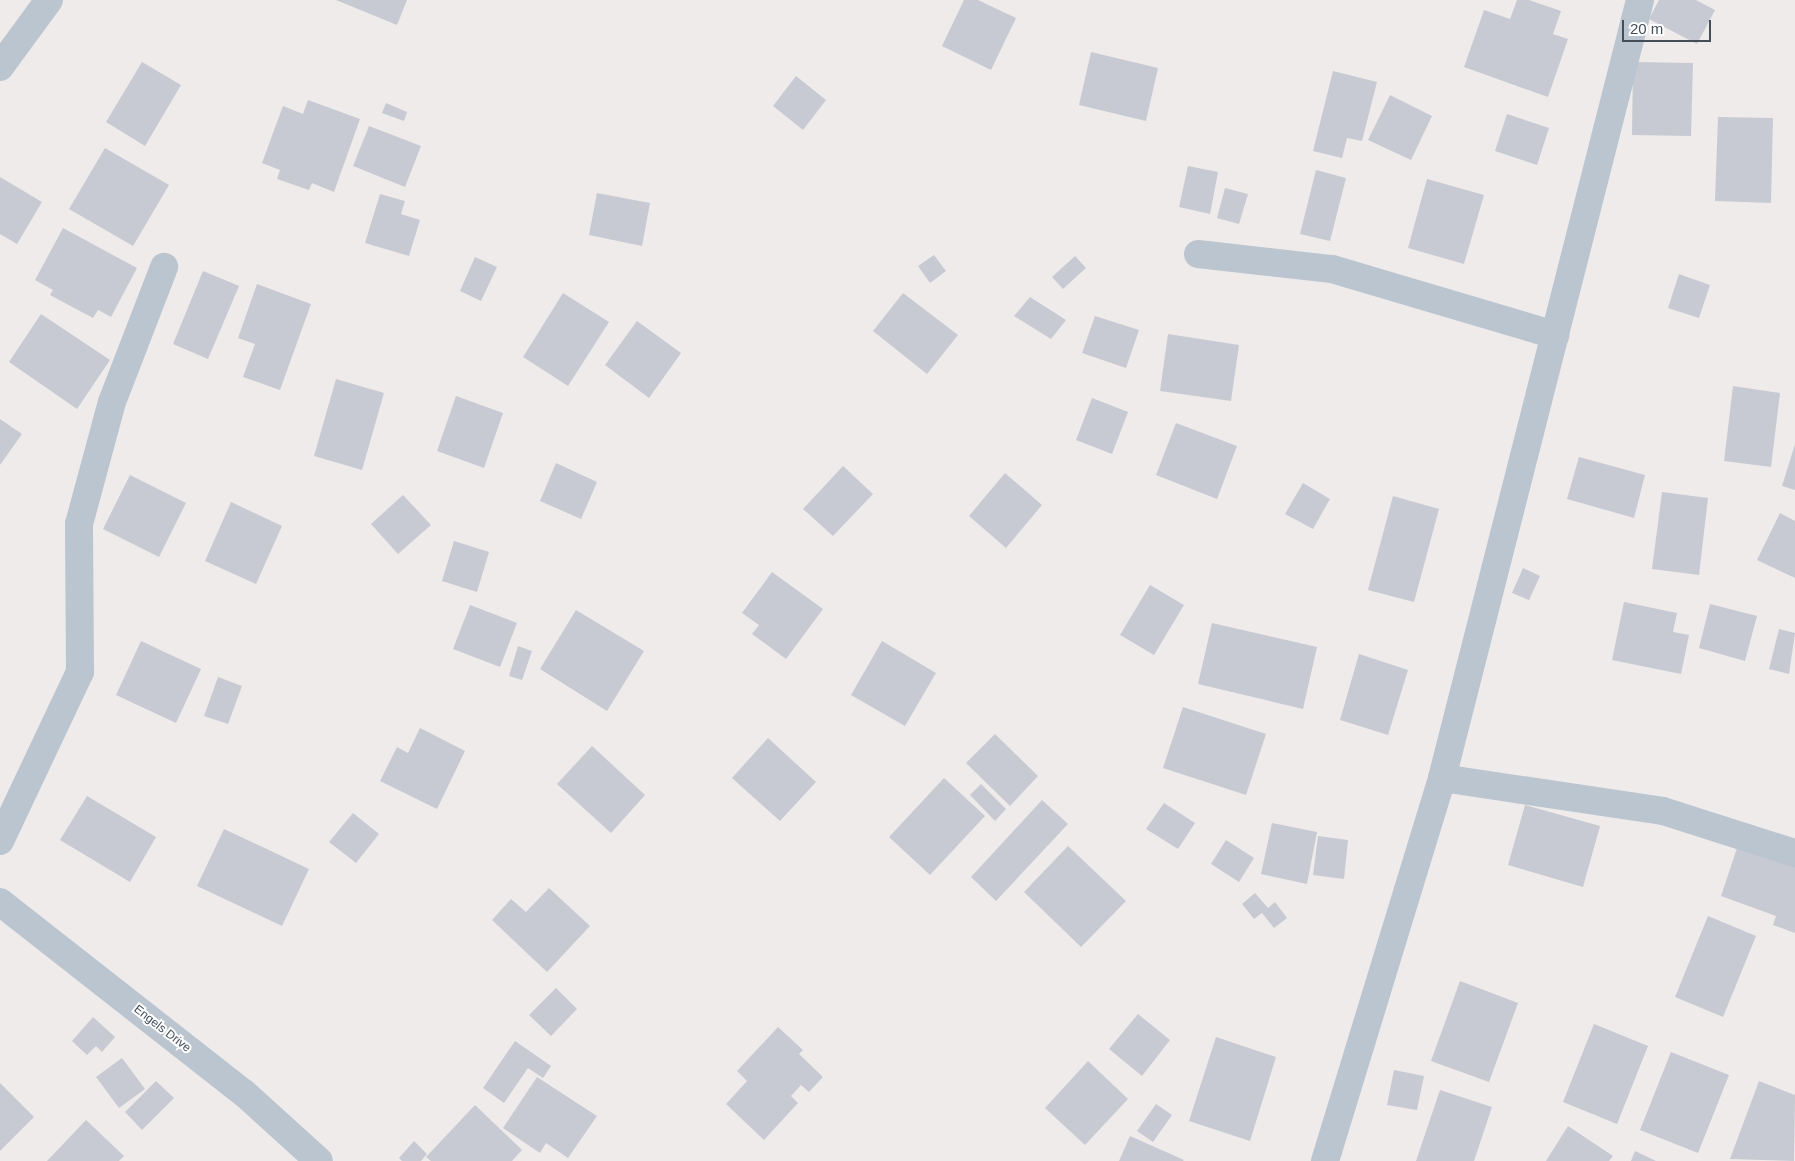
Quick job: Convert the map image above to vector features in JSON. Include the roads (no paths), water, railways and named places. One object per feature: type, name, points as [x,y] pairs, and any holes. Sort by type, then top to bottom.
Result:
[{"type":"street","points":[[0,67],[50,0]]},
{"type":"street","points":[[1325,1161],[1442,778],[1640,0]]},
{"type":"street","points":[[1198,254],[1332,268],[1555,335]]},
{"type":"street","points":[[0,841],[80,672],[79,524],[112,402],[164,266]]},
{"type":"street","points":[[1442,778],[1663,811],[1795,852]]},
{"type":"street","name":"Engels Drive","points":[[0,902],[244,1093],[319,1161]]}]
